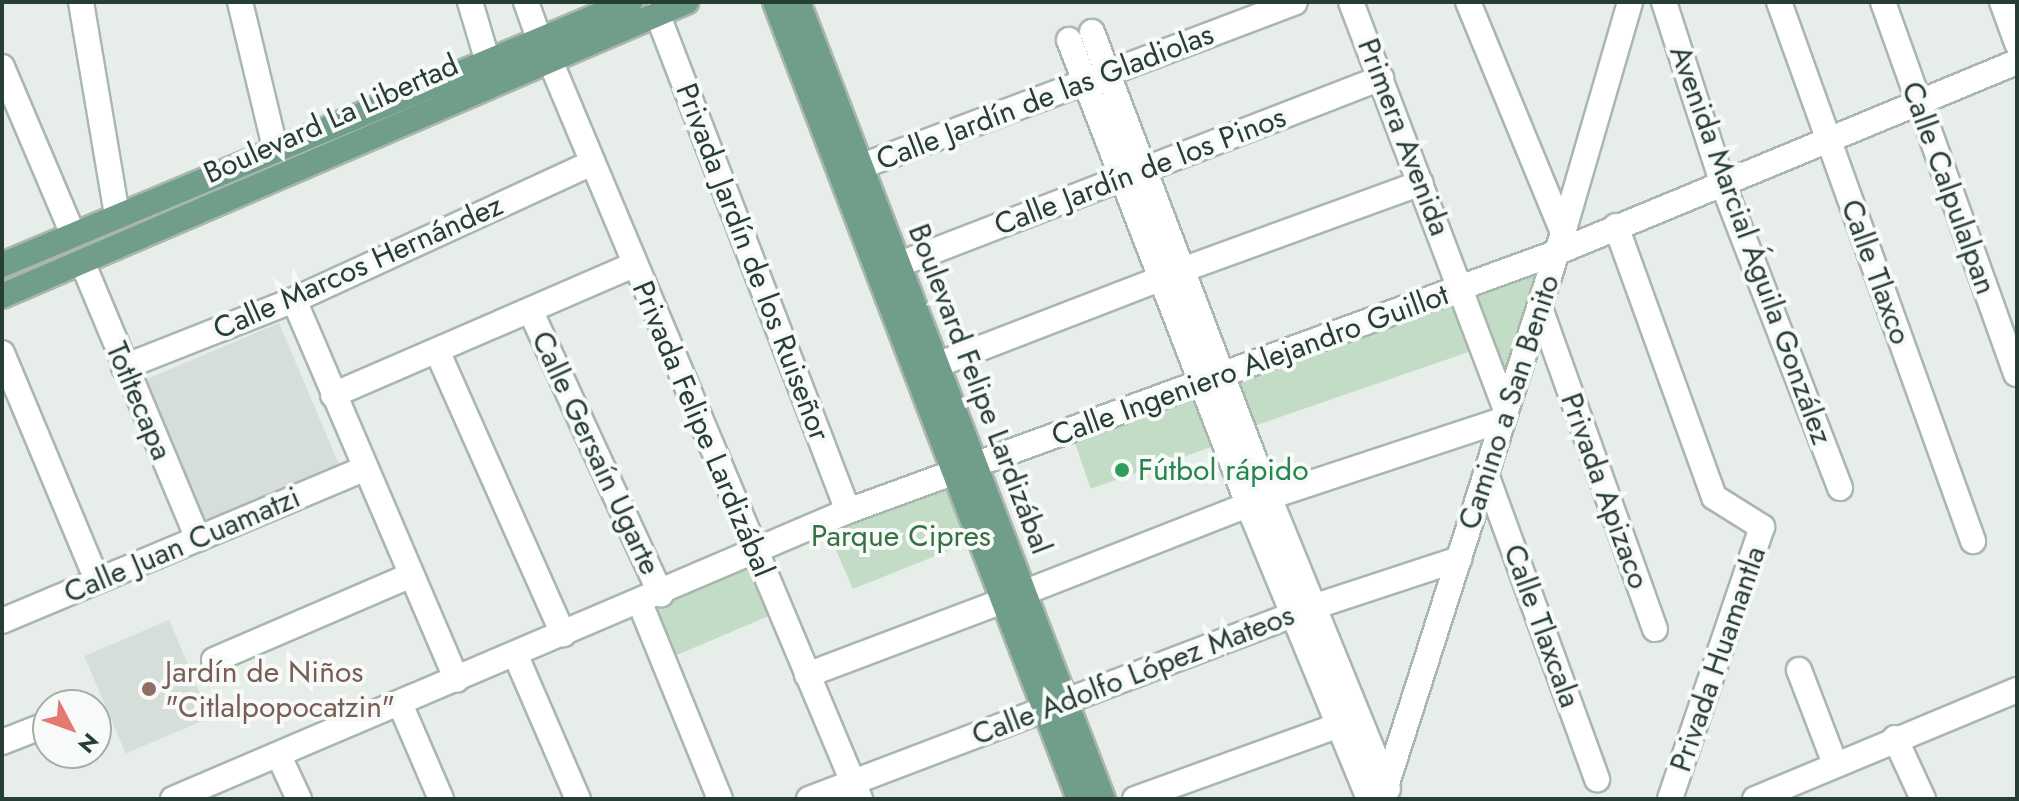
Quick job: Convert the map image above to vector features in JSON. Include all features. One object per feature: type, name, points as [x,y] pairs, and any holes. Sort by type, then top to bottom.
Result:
[{"type":"main road","name":"Boulevard La Libertad","points":[[2,296],[83,264],[545,50],[630,2]]},
{"type":"main road","name":"Boulevard La Libertad","points":[[2,265],[275,148],[488,62],[545,50],[686,2]]},
{"type":"main road","name":"Boulevard Felipe Lardizábal","points":[[775,2],[849,170],[968,470],[1054,704],[1079,799]]},
{"type":"main road","name":"Boulevard Felipe Lardizábal","points":[[798,2],[849,170],[900,264],[937,365],[968,470]]},
{"type":"main road","name":"Boulevard Felipe Lardizábal","points":[[1054,704],[1103,799]]},
{"type":"street","points":[[81,2],[117,214]]},
{"type":"street","points":[[240,2],[275,148]]},
{"type":"street","points":[[470,2],[488,62]]},
{"type":"street","name":"Privada Felipe Lardizábal","points":[[526,2],[590,164],[856,789]]},
{"type":"street","name":"Calle Jardín de las Gladiolas","points":[[849,170],[1095,80],[1295,2]]},
{"type":"street","name":"Primera Avenida","points":[[1351,2],[1461,286],[1504,414]]},
{"type":"street","points":[[1468,2],[1560,242]]},
{"type":"street","name":"Camino a San Benito","points":[[1382,795],[1540,308],[1630,2]]},
{"type":"street","name":"Avenida Marcial Águila González","points":[[1664,2],[1722,182],[1840,488]]},
{"type":"street","name":"Calle Tlaxco","points":[[1779,2],[1973,541]]},
{"type":"street","name":"Calle Calpulalpan","points":[[1883,2],[2016,374]]},
{"type":"street","points":[[2002,2],[2017,43]]},
{"type":"street","name":"Privada Jardín de los Ruiseñor","points":[[657,13],[848,511]]},
{"type":"street","points":[[1080,36],[1258,501],[1382,795]]},
{"type":"street","name":"Calle Ingeniero Alejandro Guillot","points":[[173,799],[401,706],[848,511],[968,470],[1461,286],[1560,242],[1616,226],[2017,62]]},
{"type":"street","points":[[2,67],[73,234]]},
{"type":"street","name":"Calle Jardín de los Pinos","points":[[900,264],[1381,78]]},
{"type":"street","name":"Calle Marcos Hernández","points":[[124,367],[294,300],[590,164]]},
{"type":"street","points":[[937,365],[1172,274],[1421,183]]},
{"type":"street","name":"Privada Huamantla","points":[[1616,226],[1717,502],[1762,527],[1670,799]]},
{"type":"street","name":"Totltecapa","points":[[83,264],[198,539]]},
{"type":"street","points":[[333,395],[438,353],[633,265]]},
{"type":"street","points":[[294,300],[363,469],[457,680]]},
{"type":"street","name":"Privada Apizaco","points":[[1540,308],[1655,629]]},
{"type":"street","name":"Calle Gersaín Ugarte","points":[[531,312],[650,598],[720,799]]},
{"type":"street","points":[[2,353],[97,580]]},
{"type":"street","points":[[438,353],[563,634]]},
{"type":"street","points":[[807,675],[1258,501],[1504,414]]},
{"type":"street","name":"Calle Juan Cuamatzi","points":[[2,621],[363,469]]},
{"type":"street","name":"Calle Tlaxcala","points":[[1486,474],[1597,779]]},
{"type":"street","name":"Calle Adolfo López Mateos","points":[[809,799],[856,789],[1054,704],[1303,611],[1459,559]]},
{"type":"street","points":[[214,660],[411,575]]},
{"type":"street","points":[[1303,611],[1337,726],[1382,795]]},
{"type":"street","points":[[516,656],[578,799]]},
{"type":"street","points":[[1799,670],[1835,764]]},
{"type":"street","points":[[1755,799],[1895,738],[2017,690]]},
{"type":"street","points":[[401,706],[441,799]]},
{"type":"street","points":[[1135,799],[1337,726]]},
{"type":"street","points":[[2,742],[32,730]]},
{"type":"street","points":[[1895,738],[1923,799]]},
{"type":"street","points":[[279,756],[299,799]]},
{"type":"shaded area","points":[[279,323],[339,465],[200,524],[140,382]]},
{"type":"shaded area","name":"Jardín de Niños \"Citlalpopocatzin\"","points":[[169,620],[210,718],[126,754],[112,721],[112,689],[98,689],[84,656]]},
{"type":"green space","points":[[1546,261],[1503,391],[1474,290]]},
{"type":"green space","points":[[1450,296],[1469,352],[1255,426],[1235,370]]},
{"type":"green space","name":"Fútbol rápido","points":[[1203,394],[1220,444],[1091,489],[1073,439]]},
{"type":"green space","name":"Parque Cipres","points":[[946,483],[970,542],[853,589],[832,541],[845,525]]},
{"type":"green space","points":[[749,568],[769,616],[668,659],[648,611]]},
{"type":"place","name":"Fútbol rápido","points":[[1122,470]]},
{"type":"place","name":"Jardín de Niños \"Citlalpopocatzin\"","points":[[149,689]]}]
